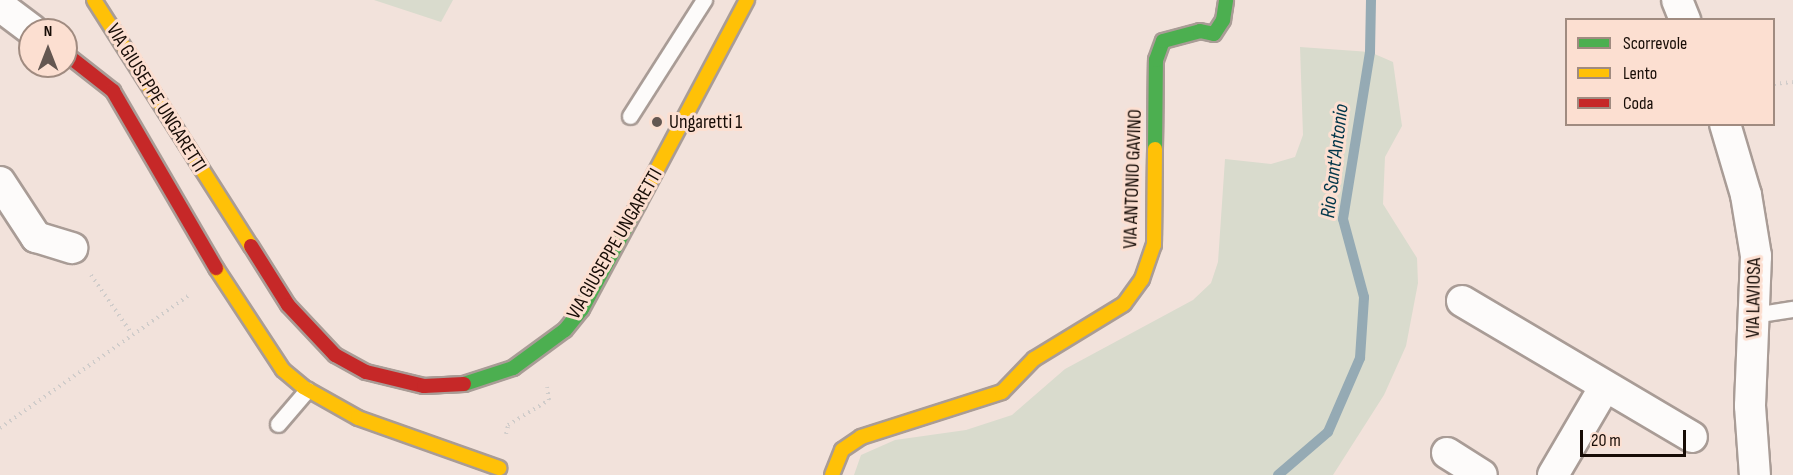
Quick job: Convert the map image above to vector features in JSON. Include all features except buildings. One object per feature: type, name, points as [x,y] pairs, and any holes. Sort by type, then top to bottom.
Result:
[{"type":"street","name":"VIA GIUSEPPE UNGARETTI","points":[[94,0],[288,305],[335,355],[366,372],[424,386],[453,387],[513,368],[565,330],[582,309],[747,0]]},
{"type":"street","name":"VIA ANTONIO GAVINO","points":[[832,475],[842,450],[861,437],[1002,392],[1034,359],[1124,304],[1143,279],[1154,245],[1156,60],[1163,41],[1200,31],[1214,34],[1222,20],[1226,0]]},
{"type":"street","points":[[1677,0],[1684,18]]},
{"type":"street","points":[[0,6],[18,20]]},
{"type":"street","points":[[78,63],[113,91],[220,274],[283,370],[307,390],[358,418],[499,468]]},
{"type":"street","name":"VIA LAVIOSA","points":[[1726,126],[1746,195],[1756,256],[1750,425],[1755,475]]},
{"type":"street","points":[[0,182],[36,237],[72,248]]},
{"type":"street","points":[[1462,301],[1604,388],[1692,437]]},
{"type":"street","points":[[1553,475],[1604,388]]},
{"type":"street","points":[[1447,453],[1482,475]]},
{"type":"lane","points":[[630,116],[704,0]]},
{"type":"lane","points":[[1754,315],[1793,309]]},
{"type":"lane","points":[[278,424],[307,390]]},
{"type":"path","points":[[1775,84],[1793,82]]},
{"type":"path","points":[[72,248],[132,334]]},
{"type":"path","points":[[0,429],[220,274]]},
{"type":"path","points":[[499,468],[508,425],[549,400],[546,376]]},
{"type":"shaded area","points":[[374,0],[453,0],[441,22]]},
{"type":"shaded area","points":[[1300,47],[1370,52],[1393,62],[1402,126],[1385,157],[1383,204],[1417,258],[1418,283],[1406,346],[1384,395],[1333,475],[854,475],[861,455],[895,440],[966,430],[1012,415],[1065,369],[1193,300],[1211,283],[1218,262],[1225,159],[1271,164],[1295,157],[1303,135]]},
{"type":"waterway","name":"Rio Sant'Antonio","points":[[1278,475],[1328,432],[1360,358],[1364,297],[1343,219],[1370,52],[1371,0]]},
{"type":"traffic: fast","points":[[1155,149],[1156,60],[1163,41],[1200,31],[1214,34],[1223,20],[1226,0]]},
{"type":"traffic: fast","points":[[464,384],[513,368],[565,330],[582,309],[639,203]]},
{"type":"traffic: slow","points":[[94,0],[251,246]]},
{"type":"traffic: slow","points":[[639,203],[747,0]]},
{"type":"traffic: slow","points":[[832,475],[842,450],[861,437],[1002,392],[1034,359],[1124,304],[1142,279],[1154,245],[1155,149]]},
{"type":"traffic: slow","points":[[216,268],[283,370],[303,387],[358,418],[499,468]]},
{"type":"traffic: jam","points":[[78,63],[113,91],[216,268]]},
{"type":"traffic: jam","points":[[251,246],[288,305],[335,355],[366,372],[424,386],[464,384]]},
{"type":"place","name":"Ungaretti 1","points":[[657,122]]}]
